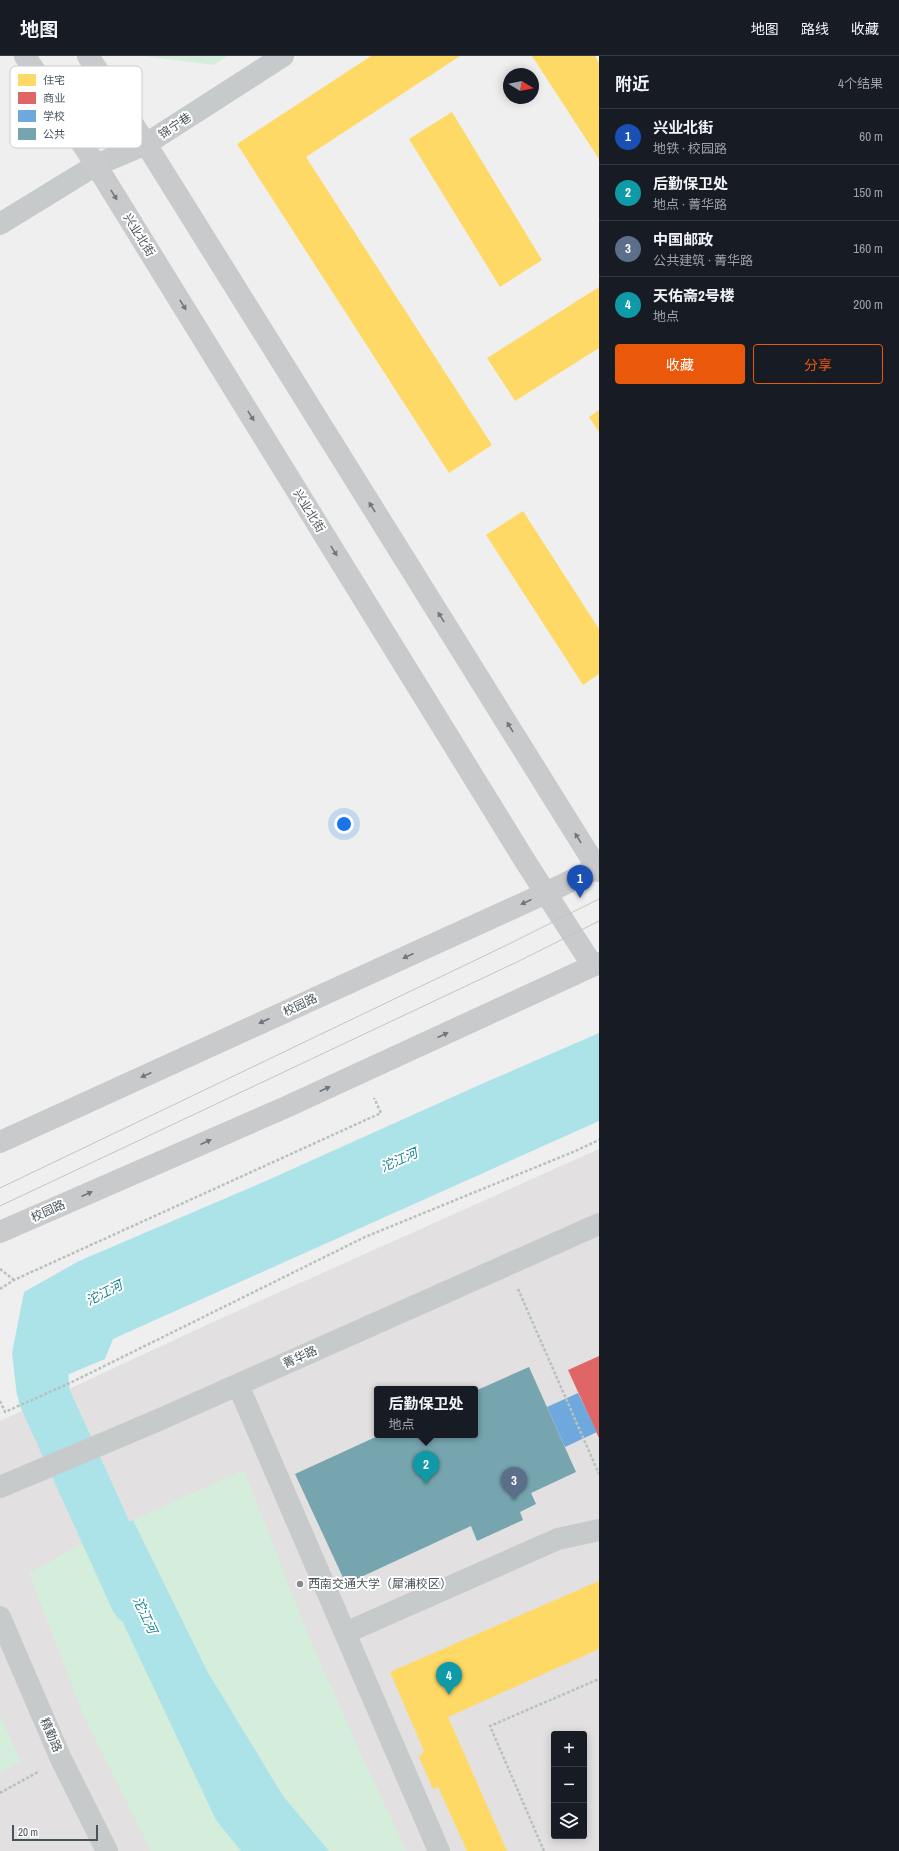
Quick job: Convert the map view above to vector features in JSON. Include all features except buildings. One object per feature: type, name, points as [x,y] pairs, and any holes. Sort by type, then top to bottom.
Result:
[{"type":"street","name":"兴业北街","points":[[25,56],[32,66]]},
{"type":"street","points":[[88,56],[95,66]]},
{"type":"street","name":"锦宁巷","points":[[142,146],[283,56]]},
{"type":"street","points":[[142,138],[598,868]]},
{"type":"street","name":"兴业北街","points":[[85,148],[546,893],[596,965]]},
{"type":"street","name":"锦宁巷","points":[[0,224],[96,165],[136,148]]},
{"type":"street","name":"校园路","points":[[0,1142],[598,868]]},
{"type":"street","name":"校园路","points":[[0,1232],[284,1108],[596,965]]},
{"type":"street","name":"菁华路","points":[[4,1486],[154,1422],[599,1224]]},
{"type":"street","points":[[238,1385],[439,1851]]},
{"type":"street","points":[[345,1633],[558,1539],[599,1530]]},
{"type":"street","name":"精勤路","points":[[0,1618],[61,1759],[107,1851]]},
{"type":"path","points":[[0,1289],[14,1280],[381,1113],[374,1098]]},
{"type":"path","points":[[0,1401],[5,1412],[113,1362],[365,1237],[599,1140]]},
{"type":"path","points":[[507,1265],[599,1474]]},
{"type":"path","points":[[0,1269],[14,1280]]},
{"type":"path","points":[[544,1851],[490,1726],[599,1680]]},
{"type":"path","points":[[0,1793],[61,1759]]},
{"type":"shaded area","name":"西南交通大学（犀浦校区）","points":[[599,1149],[599,1851],[0,1851],[0,1421],[213,1322]]},
{"type":"green space","points":[[144,56],[227,56],[214,65]]},
{"type":"green space","points":[[244,1470],[307,1632],[367,1768],[407,1851],[329,1851],[283,1796],[207,1671],[133,1520]]},
{"type":"green space","points":[[85,1542],[216,1820],[241,1851],[151,1851],[82,1712],[29,1573]]},
{"type":"green space","points":[[0,1716],[21,1761],[0,1773]]},
{"type":"water","points":[[599,1033],[599,1121],[113,1339],[105,1359],[17,1396],[12,1353],[24,1292],[79,1261],[259,1184]]},
{"type":"water","points":[[133,1520],[207,1671],[283,1796],[329,1851],[241,1851],[216,1820],[85,1542]]},
{"type":"waterway","name":"沱江河","points":[[64,1319],[50,1341],[42,1371],[44,1396],[136,1599]]},
{"type":"tram line","points":[[0,1188],[509,944],[599,899]]},
{"type":"tram line","points":[[0,1206],[519,961],[599,921]]},
{"type":"place","name":"兴业北街","points":[[580,898]]},
{"type":"place","name":"后勤保卫处","points":[[426,1484]]},
{"type":"place","name":"中国邮政","points":[[514,1500]]},
{"type":"place","name":"西南交通大学（犀浦校区）","points":[[300,1584]]},
{"type":"place","name":"天佑斋2号楼","points":[[449,1695]]}]
